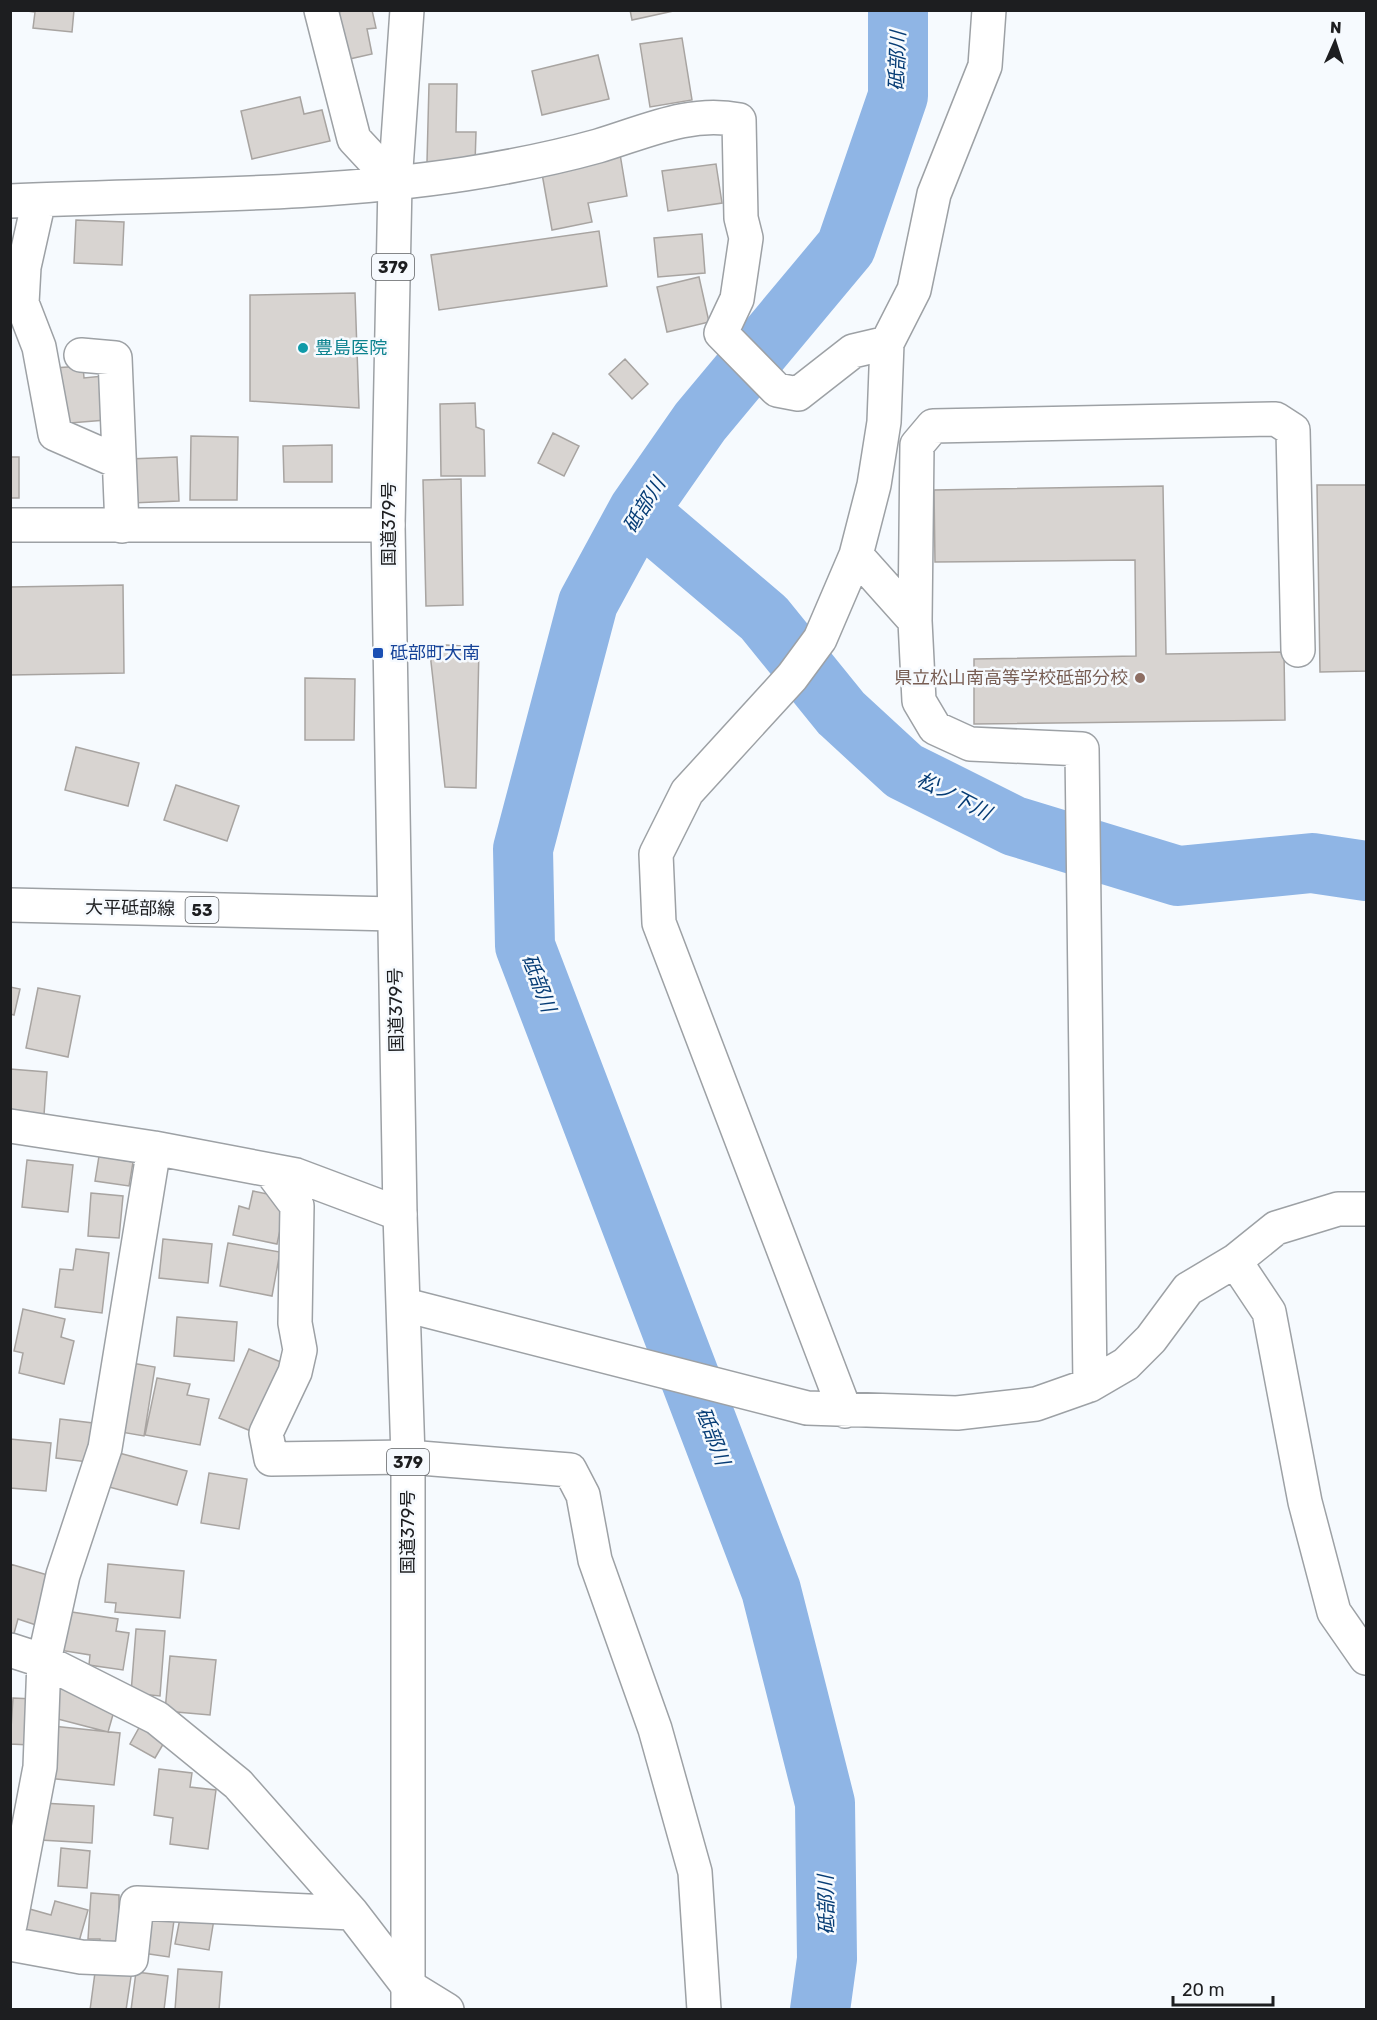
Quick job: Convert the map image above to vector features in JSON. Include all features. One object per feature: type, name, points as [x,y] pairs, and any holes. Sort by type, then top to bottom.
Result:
[{"type":"main road","points":[[321,10],[354,139],[395,183]]},
{"type":"main road","name":"国道379号","points":[[407,10],[395,183],[388,525],[400,1214],[405,1305],[408,1457],[408,1998]]},
{"type":"main road","points":[[845,1411],[659,923],[656,854],[687,792],[792,677],[820,639],[856,555],[874,485],[884,422],[887,343],[914,290],[934,194],[985,66],[989,10]]},
{"type":"main road","points":[[119,462],[55,434],[39,347],[22,303],[25,200],[129,198],[395,183],[467,174],[596,146],[686,119],[716,115],[739,120],[741,218],[746,238],[737,299],[721,333],[777,390],[798,394],[853,351],[887,343]]},
{"type":"main road","points":[[81,355],[115,358],[122,526]]},
{"type":"main road","points":[[1090,1384],[1082,748],[970,744],[935,728],[919,701],[915,621],[917,444],[933,426],[1275,419],[1293,430],[1298,650]]},
{"type":"main road","points":[[10,525],[388,525]]},
{"type":"main road","points":[[856,555],[915,621]]},
{"type":"main road","name":"大平砥部線","points":[[10,905],[394,914]]},
{"type":"main road","points":[[10,1126],[154,1148],[296,1175],[400,1214]]},
{"type":"main road","points":[[10,1925],[40,1767],[44,1661],[63,1575],[105,1448],[154,1148]]},
{"type":"main road","points":[[270,1170],[297,1206],[295,1323],[300,1350],[296,1372],[266,1433],[272,1459],[408,1457],[570,1470],[582,1495],[595,1560],[656,1729],[695,1872],[704,2010]]},
{"type":"main road","points":[[405,1305],[807,1408],[845,1411],[969,1411],[1036,1404],[1090,1384],[1126,1364],[1151,1339],[1188,1289],[1235,1261],[1276,1227],[1338,1209],[1366,1209]]},
{"type":"main road","points":[[1235,1261],[1269,1312],[1305,1502],[1334,1612],[1366,1658]]},
{"type":"main road","points":[[10,1650],[44,1661],[157,1718],[238,1784],[352,1913],[408,1998],[447,2010]]},
{"type":"main road","points":[[10,1944],[81,1957],[131,1959],[137,1903],[352,1913]]},
{"type":"building","points":[[19,10],[74,10],[72,32],[33,28],[35,12]]},
{"type":"building","points":[[347,10],[372,10],[376,28],[367,29],[372,54],[345,60],[334,13]]},
{"type":"building","points":[[630,10],[678,10],[632,20]]},
{"type":"building","points":[[682,38],[692,100],[650,107],[640,44]]},
{"type":"building","points":[[598,55],[609,99],[542,115],[532,71]]},
{"type":"building","points":[[429,84],[457,84],[456,132],[476,132],[475,164],[427,162]]},
{"type":"building","points":[[300,97],[304,114],[322,110],[330,141],[252,159],[241,111]]},
{"type":"building","points":[[620,154],[627,196],[588,203],[592,222],[552,230],[541,168]]},
{"type":"building","points":[[716,164],[722,203],[668,211],[662,171]]},
{"type":"building","points":[[76,220],[124,222],[122,265],[74,263]]},
{"type":"building","points":[[599,231],[607,286],[439,310],[431,255]]},
{"type":"building","points":[[702,234],[705,273],[658,277],[654,238]]},
{"type":"building","points":[[699,277],[709,322],[667,332],[657,287]]},
{"type":"building","name":"豊島医院","points":[[355,293],[359,408],[250,401],[250,295]]},
{"type":"building","points":[[625,359],[648,384],[632,399],[609,374]]},
{"type":"building","points":[[83,366],[84,378],[103,376],[106,420],[58,424],[53,368]]},
{"type":"building","points":[[475,403],[476,427],[484,430],[485,476],[441,476],[440,404]]},
{"type":"building","points":[[553,433],[579,446],[564,476],[538,463]]},
{"type":"building","points":[[191,436],[238,437],[237,500],[190,500]]},
{"type":"building","points":[[332,445],[332,482],[284,482],[283,446]]},
{"type":"building","points":[[10,457],[19,457],[19,498],[10,498]]},
{"type":"building","points":[[177,457],[179,501],[131,503],[129,459]]},
{"type":"building","points":[[461,479],[463,605],[426,606],[423,480]]},
{"type":"building","points":[[1317,485],[1366,485],[1366,671],[1320,672]]},
{"type":"building","points":[[1163,486],[1166,654],[1284,652],[1285,720],[974,724],[974,659],[1136,656],[1135,560],[935,562],[934,490]]},
{"type":"building","points":[[123,585],[124,673],[10,675],[10,587]]},
{"type":"building","points":[[429,644],[479,647],[476,788],[445,787]]},
{"type":"building","points":[[305,678],[355,679],[354,740],[305,740]]},
{"type":"building","points":[[76,747],[139,763],[128,806],[65,790]]},
{"type":"building","points":[[176,785],[239,806],[227,841],[164,820]]},
{"type":"building","points":[[10,987],[20,989],[14,1015],[10,1014]]},
{"type":"building","points":[[38,988],[80,996],[68,1057],[26,1048]]},
{"type":"building","points":[[10,1069],[47,1072],[44,1115],[10,1113]]},
{"type":"building","points":[[99,1156],[133,1162],[129,1186],[95,1181]]},
{"type":"building","points":[[27,1160],[73,1165],[68,1212],[22,1207]]},
{"type":"building","points":[[253,1191],[287,1198],[277,1244],[233,1235],[239,1206],[249,1209]]},
{"type":"building","points":[[91,1193],[123,1196],[119,1238],[88,1236]]},
{"type":"building","points":[[163,1239],[212,1244],[208,1283],[159,1278]]},
{"type":"building","points":[[228,1243],[280,1252],[272,1296],[220,1286]]},
{"type":"building","points":[[76,1249],[109,1253],[102,1313],[55,1307],[60,1269],[73,1270]]},
{"type":"building","points":[[23,1309],[65,1319],[61,1337],[74,1341],[64,1384],[19,1373],[23,1353],[14,1351]]},
{"type":"building","points":[[177,1317],[237,1322],[234,1361],[174,1356]]},
{"type":"building","points":[[249,1349],[288,1365],[258,1434],[219,1418]]},
{"type":"building","points":[[126,1362],[155,1367],[144,1436],[115,1431]]},
{"type":"building","points":[[157,1378],[190,1384],[187,1395],[209,1399],[200,1445],[145,1435]]},
{"type":"building","points":[[60,1419],[93,1423],[88,1462],[56,1458]]},
{"type":"building","points":[[10,1439],[51,1443],[46,1491],[10,1488]]},
{"type":"building","points":[[119,1453],[187,1471],[177,1505],[109,1487]]},
{"type":"building","points":[[209,1473],[247,1479],[239,1529],[201,1523]]},
{"type":"building","points":[[10,1564],[51,1576],[36,1625],[18,1619],[13,1637],[10,1636]]},
{"type":"building","points":[[108,1564],[184,1571],[180,1618],[115,1612],[116,1603],[105,1602]]},
{"type":"building","points":[[65,1611],[118,1619],[116,1631],[129,1633],[123,1670],[89,1665],[90,1655],[59,1650]]},
{"type":"building","points":[[136,1629],[165,1631],[160,1696],[131,1693]]},
{"type":"building","points":[[170,1656],[216,1660],[210,1715],[165,1711]]},
{"type":"building","points":[[58,1685],[99,1702],[98,1707],[114,1711],[108,1732],[50,1717]]},
{"type":"building","points":[[13,1698],[33,1699],[30,1745],[10,1744]]},
{"type":"building","points":[[52,1726],[120,1733],[114,1785],[47,1778]]},
{"type":"building","points":[[140,1726],[165,1741],[155,1758],[130,1744]]},
{"type":"building","points":[[159,1769],[192,1773],[190,1787],[216,1790],[208,1849],[170,1844],[173,1818],[154,1815]]},
{"type":"building","points":[[42,1803],[94,1806],[92,1843],[40,1840]]},
{"type":"building","points":[[61,1848],[90,1851],[87,1888],[58,1886]]},
{"type":"building","points":[[91,1893],[119,1895],[119,1909],[128,1910],[125,1952],[100,1951],[100,1939],[88,1939]]},
{"type":"building","points":[[55,1901],[88,1910],[76,1952],[18,1936],[26,1908],[51,1915]]},
{"type":"building","points":[[143,1908],[175,1913],[169,1957],[136,1952]]},
{"type":"building","points":[[181,1913],[214,1919],[209,1950],[175,1944]]},
{"type":"building","points":[[96,1965],[132,1970],[126,2010],[90,2010]]},
{"type":"building","points":[[178,1969],[222,1972],[219,2010],[175,2010]]},
{"type":"building","points":[[136,1972],[168,1976],[164,2010],[131,2010]]},
{"type":"waterway","name":"砥部川","points":[[820,2010],[827,1959],[825,1803],[771,1590],[525,946],[523,849],[588,603],[638,511],[700,422],[846,247],[898,96],[898,10]]},
{"type":"waterway","name":"松ノ下川","points":[[638,511],[764,618],[841,713],[904,771],[1014,826],[1178,876],[1312,863],[1366,871]]},
{"type":"place","name":"豊島医院","points":[[303,348]]},
{"type":"place","name":"砥部町大南","points":[[378,653]]},
{"type":"place","name":"県立松山南高等学校砥部分校","points":[[1140,678]]}]
